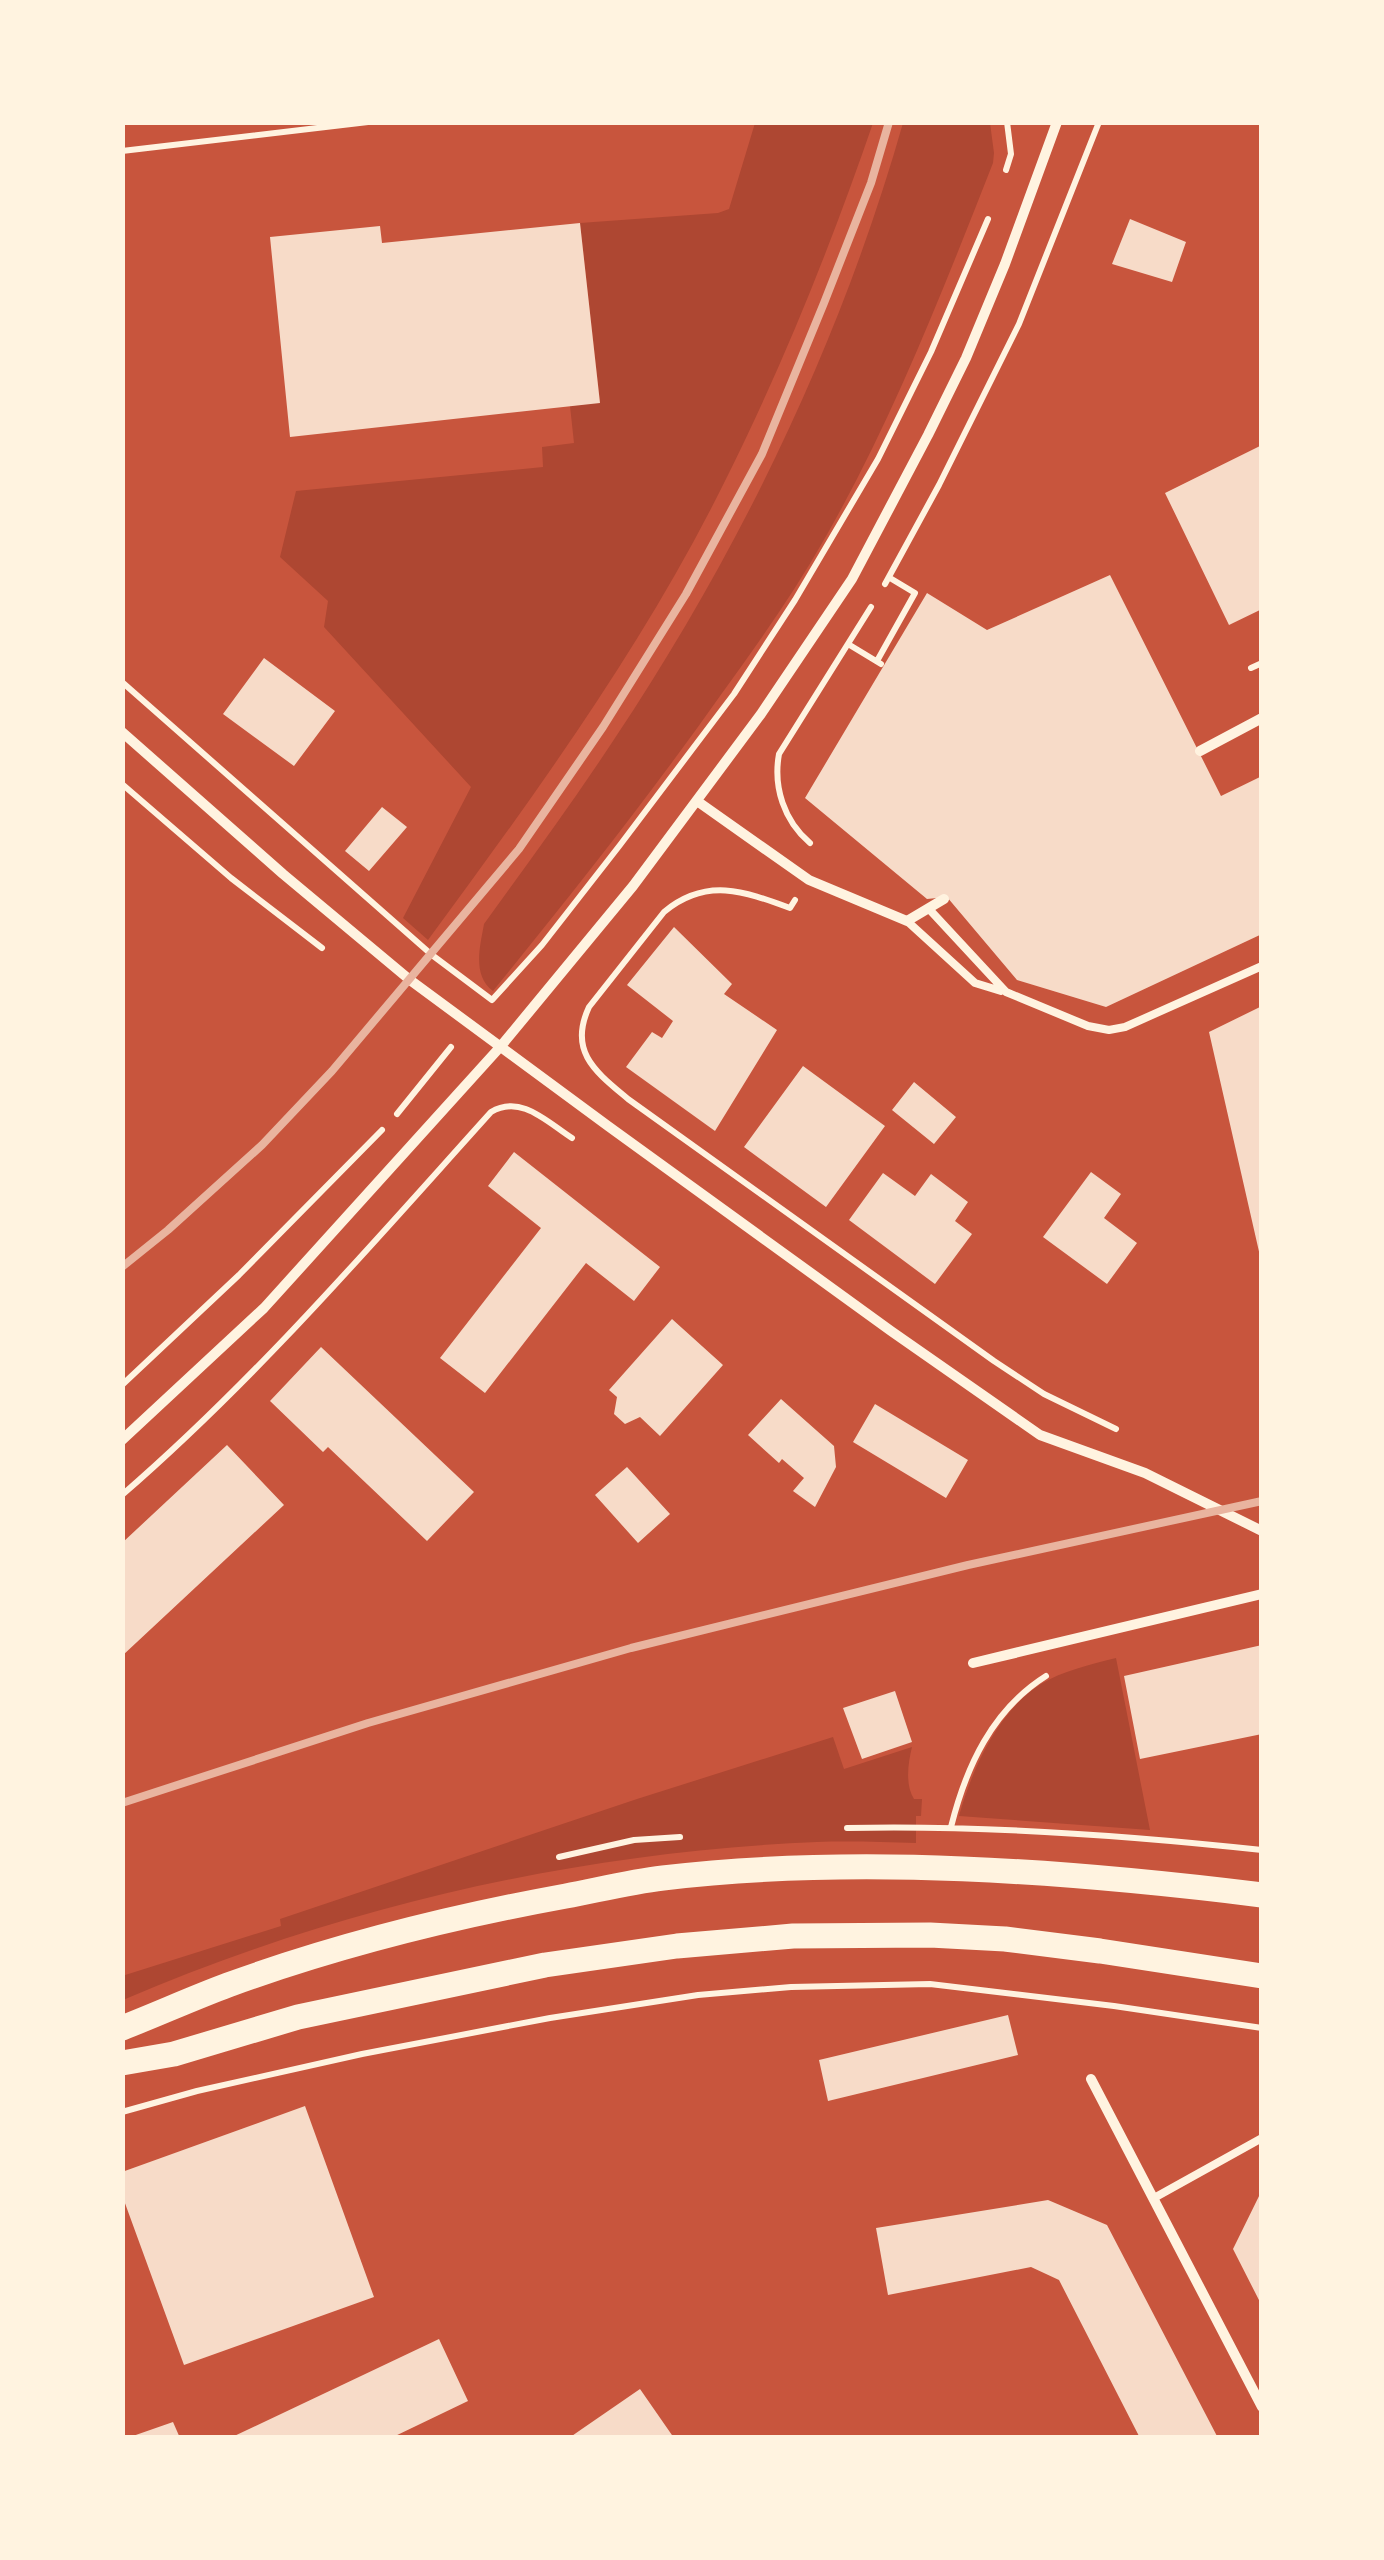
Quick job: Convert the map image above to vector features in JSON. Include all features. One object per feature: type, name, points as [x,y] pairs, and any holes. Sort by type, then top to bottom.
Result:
[{"type":"main road","points":[[122,2028],[228,1985],[405,1930],[493,1909],[662,1878],[785,1869],[931,1868],[1262,1895]]},
{"type":"main road","points":[[122,2063],[174,2054],[298,2017],[545,1966],[677,1946],[793,1936],[1005,1939],[1262,1976]]},
{"type":"street","points":[[122,1440],[264,1308],[502,1046],[633,886],[806,650],[886,518],[966,358],[1054,125]]},
{"type":"street","points":[[1200,751],[1262,718]]},
{"type":"street","points":[[122,732],[410,980],[670,1172],[1040,1435],[1144,1473],[1262,1530]]},
{"type":"street","points":[[697,801],[809,880],[907,921],[944,900]]},
{"type":"street","points":[[973,1663],[1262,1594]]},
{"type":"street","points":[[1091,2079],[1262,2407]]},
{"type":"lane","points":[[929,909],[1006,992]]},
{"type":"lane","points":[[907,921],[975,983],[1073,1021],[1109,1030],[1124,1027],[1262,966]]},
{"type":"lane","points":[[1154,2198],[1262,2138]]},
{"type":"path","points":[[122,151],[368,122]]},
{"type":"path","points":[[1000,185],[1011,154],[1007,122]]},
{"type":"path","points":[[1084,159],[1099,122]]},
{"type":"path","points":[[122,682],[432,955],[492,1000],[542,945],[643,815],[734,694],[795,600],[878,458],[931,352],[990,215]]},
{"type":"path","points":[[848,644],[879,663],[915,593],[889,577]]},
{"type":"path","points":[[1252,668],[1262,663]]},
{"type":"path","points":[[790,735],[779,754],[778,785],[787,814],[804,838],[824,856],[790,908],[733,890],[710,890],[673,904],[589,1007],[581,1036],[589,1062],[628,1099],[994,1361],[1044,1394],[1117,1430]]},
{"type":"path","points":[[122,784],[231,878],[334,957]]},
{"type":"path","points":[[122,1385],[239,1275],[388,1124],[452,1048],[437,1036]]},
{"type":"path","points":[[122,1495],[188,1436],[330,1291],[491,1112],[507,1106],[528,1109],[574,1140]]},
{"type":"path","points":[[951,1827],[966,1775],[985,1738],[1004,1711],[1050,1673]]},
{"type":"path","points":[[122,2112],[362,2054],[550,2018],[698,1995],[790,1986],[930,1984],[1262,2028]]},
{"type":"shaded area","points":[[755,123],[873,123],[786,349],[693,542],[587,717],[428,940],[403,918],[471,787],[324,627],[328,601],[280,557],[296,491],[543,467],[542,447],[574,443],[570,406],[600,402],[580,223],[729,209]]},
{"type":"shaded area","points":[[903,123],[990,123],[994,153],[895,401],[850,493],[788,599],[637,809],[493,991],[480,969],[484,924],[615,738],[745,518],[818,364],[850,284]]},
{"type":"shaded area","points":[[1116,1658],[1150,1830],[959,1816],[989,1742],[1012,1709],[1058,1675]]},
{"type":"shaded area","points":[[833,1737],[844,1769],[912,1747],[909,1787],[914,1799],[922,1799],[921,1816],[916,1816],[916,1843],[817,1842],[728,1848],[550,1872],[376,1911],[290,1937],[123,2000],[122,1976],[281,1926],[280,1919]]},
{"type":"building","points":[[1130,219],[1186,242],[1172,282],[1112,264]]},
{"type":"building","points":[[580,223],[600,403],[290,437],[270,237],[380,226],[382,243]]},
{"type":"building","points":[[1262,445],[1262,609],[1229,625],[1165,493]]},
{"type":"building","points":[[1110,575],[1221,796],[1262,776],[1262,934],[1106,1007],[1017,980],[947,897],[927,899],[805,798],[927,593],[987,630]]},
{"type":"building","points":[[264,658],[335,711],[294,766],[223,714]]},
{"type":"building","points":[[382,807],[407,827],[369,871],[345,851]]},
{"type":"building","points":[[674,927],[732,984],[724,994],[777,1030],[715,1131],[626,1067],[652,1032],[662,1038],[673,1021],[627,985]]},
{"type":"building","points":[[1262,1006],[1262,1256],[1260,1256],[1209,1032]]},
{"type":"building","points":[[803,1066],[885,1126],[826,1207],[744,1147]]},
{"type":"building","points":[[914,1082],[956,1117],[934,1144],[892,1110]]},
{"type":"building","points":[[514,1152],[660,1267],[634,1301],[586,1263],[485,1393],[440,1358],[541,1228],[488,1186]]},
{"type":"building","points":[[1091,1172],[1121,1194],[1104,1218],[1137,1243],[1107,1284],[1043,1237]]},
{"type":"building","points":[[883,1173],[915,1196],[931,1174],[968,1202],[955,1221],[972,1234],[935,1284],[849,1220]]},
{"type":"building","points":[[672,1319],[723,1365],[660,1436],[640,1417],[625,1424],[614,1414],[617,1397],[609,1390]]},
{"type":"building","points":[[321,1347],[474,1492],[427,1541],[328,1447],[323,1452],[270,1401]]},
{"type":"building","points":[[781,1399],[834,1446],[836,1467],[815,1507],[793,1491],[804,1478],[782,1459],[779,1463],[748,1435]]},
{"type":"building","points":[[875,1404],[968,1460],[946,1498],[853,1442]]},
{"type":"building","points":[[227,1445],[284,1505],[122,1656],[122,1543]]},
{"type":"building","points":[[627,1467],[670,1514],[638,1543],[595,1495]]},
{"type":"building","points":[[1262,1645],[1262,1734],[1140,1759],[1124,1676]]},
{"type":"building","points":[[895,1691],[912,1742],[862,1759],[843,1708]]},
{"type":"building","points":[[1008,2015],[1018,2055],[828,2101],[819,2060]]},
{"type":"building","points":[[305,2106],[374,2297],[184,2365],[122,2195],[122,2172]]},
{"type":"building","points":[[1262,2190],[1262,2306],[1233,2249]]},
{"type":"building","points":[[1048,2200],[1107,2225],[1218,2438],[1140,2438],[1059,2280],[1031,2267],[888,2295],[876,2228]]},
{"type":"building","points":[[439,2339],[468,2401],[391,2438],[230,2438]]},
{"type":"building","points":[[640,2389],[674,2438],[569,2438],[579,2431]]},
{"type":"building","points":[[173,2422],[180,2438],[130,2438],[130,2437]]},
{"type":"railway","points":[[122,1267],[262,1145],[332,1071],[519,849],[603,727],[686,594],[762,454],[871,183],[889,122]]},
{"type":"railway","points":[[122,1803],[368,1723],[631,1648],[968,1565],[1262,1501]]}]
